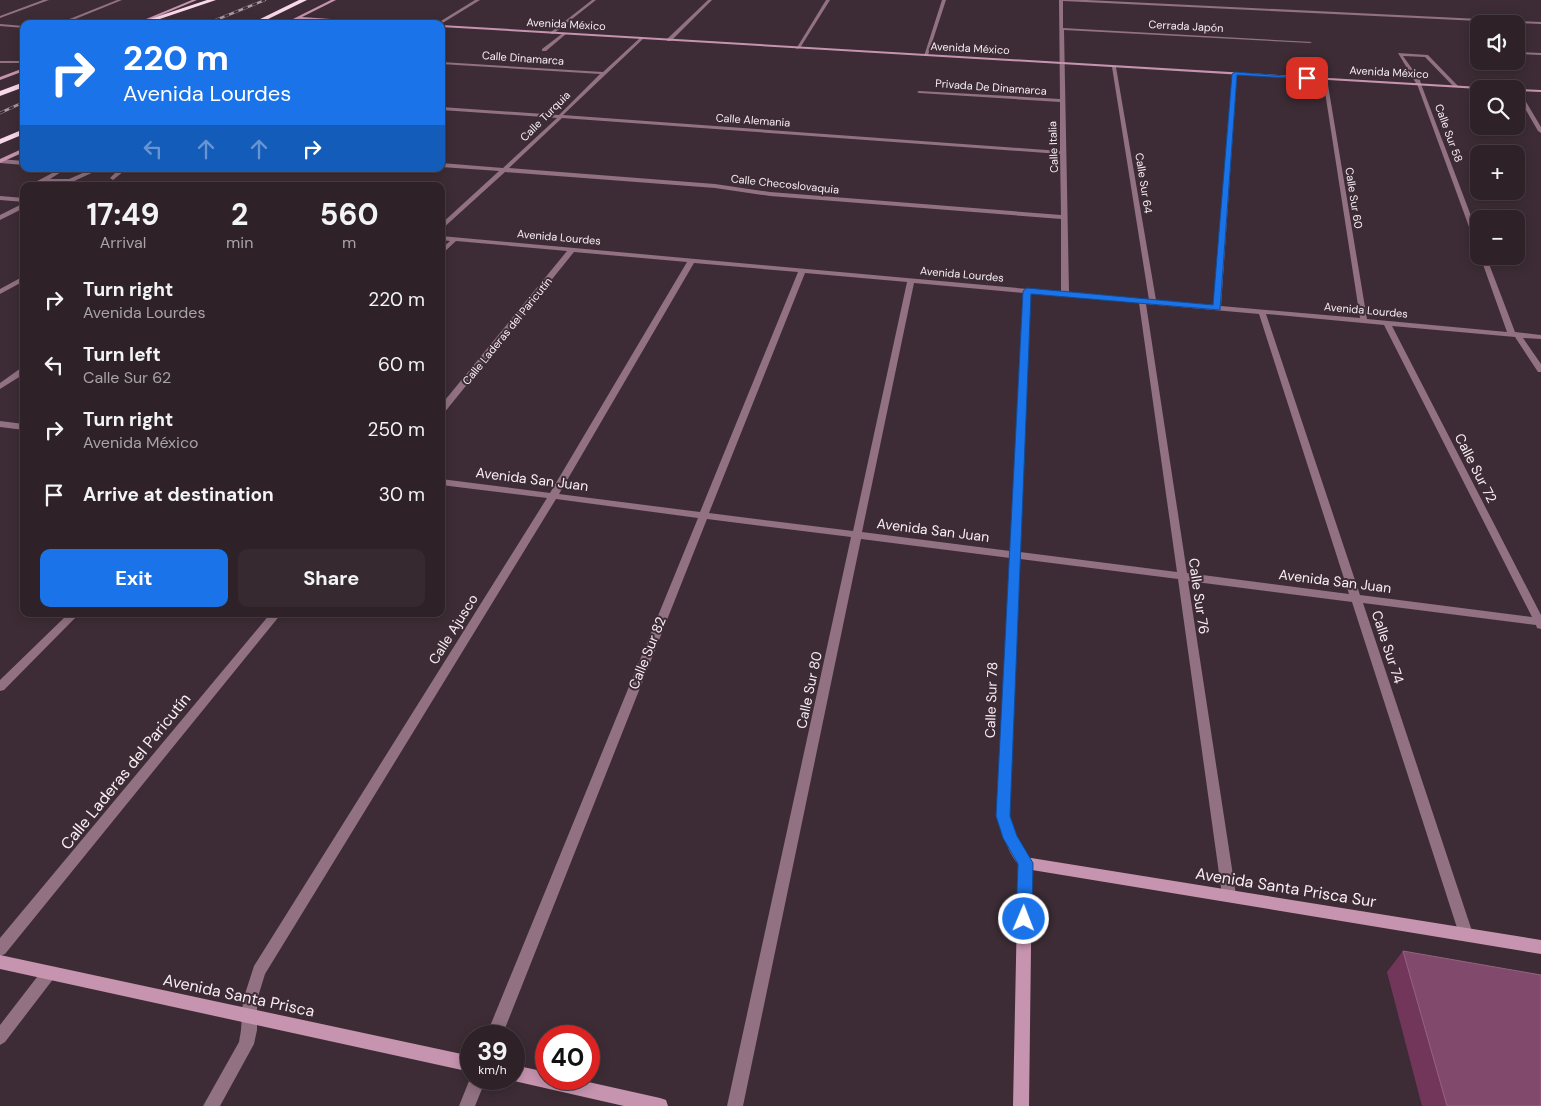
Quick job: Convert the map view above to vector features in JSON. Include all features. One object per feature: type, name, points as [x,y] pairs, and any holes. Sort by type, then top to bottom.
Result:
[{"type":"highway","points":[[150,20],[214,0]]},
{"type":"highway","points":[[175,20],[224,0]]},
{"type":"highway","points":[[262,20],[304,0]]},
{"type":"highway","points":[[0,94],[20,86]]},
{"type":"highway","points":[[0,142],[20,133]]},
{"type":"street","points":[[0,17],[47,0]]},
{"type":"street","points":[[68,20],[120,0]]},
{"type":"street","points":[[147,20],[195,0]]},
{"type":"street","points":[[293,20],[334,0]]},
{"type":"street","points":[[445,20],[478,0]]},
{"type":"street","points":[[552,33],[594,0]]},
{"type":"street","points":[[670,40],[710,0]]},
{"type":"street","points":[[798,48],[828,0]]},
{"type":"street","points":[[926,55],[944,0]]},
{"type":"street","points":[[1062,0],[1541,23]]},
{"type":"street","name":"Calle Italia","points":[[1062,0],[1060,64],[1065,294]]},
{"type":"street","points":[[297,18],[331,20]]},
{"type":"street","points":[[0,25],[20,27]]},
{"type":"street","name":"Avenida México","points":[[445,26],[1470,87]]},
{"type":"street","name":"Cerrada Japón","points":[[1062,29],[1310,42]]},
{"type":"street","points":[[544,50],[564,34]]},
{"type":"street","name":"Calle Turquia","points":[[445,224],[641,38]]},
{"type":"street","points":[[1525,53],[1541,54]]},
{"type":"street","name":"Calle Sur 58","points":[[1444,74],[1426,56],[1399,54],[1419,84],[1470,222]]},
{"type":"street","points":[[0,62],[20,62]]},
{"type":"street","name":"Calle Dinamarca","points":[[445,63],[604,73]]},
{"type":"street","name":"Calle Sur 64","points":[[1114,67],[1148,302]]},
{"type":"street","points":[[0,79],[20,71]]},
{"type":"street","points":[[1412,72],[1419,73]]},
{"type":"street","points":[[1217,308],[1235,74]]},
{"type":"street","points":[[1436,74],[1444,74],[1456,86]]},
{"type":"street","name":"Calle Sur 60","points":[[1325,79],[1364,321]]},
{"type":"street","points":[[1525,90],[1541,91]]},
{"type":"street","name":"Privada De Dinamarca","points":[[919,92],[1061,101]]},
{"type":"street","points":[[1525,105],[1541,131]]},
{"type":"street","name":"Calle Alemania","points":[[445,108],[1063,153]]},
{"type":"street","points":[[0,161],[20,152]]},
{"type":"street","points":[[0,161],[20,163]]},
{"type":"street","name":"Calle Checoslovaquia","points":[[445,165],[715,186],[770,194],[1064,217]]},
{"type":"street","points":[[38,182],[58,172]]},
{"type":"street","points":[[42,180],[70,181],[91,172]]},
{"type":"street","points":[[113,178],[121,172]]},
{"type":"street","points":[[0,198],[20,200]]},
{"type":"street","points":[[0,218],[20,207]]},
{"type":"street","name":"Avenida Lourdes","points":[[445,239],[1541,336]]},
{"type":"street","points":[[445,248],[454,240]]},
{"type":"street","name":"Calle Laderas del Paricutín","points":[[445,406],[572,250]]},
{"type":"street","name":"Calle Ajusco","points":[[211,1106],[246,1044],[250,1000],[259,971],[553,496],[692,260]]},
{"type":"street","points":[[1487,265],[1514,334],[1541,370]]},
{"type":"street","name":"Calle Sur 82","points":[[498,1025],[802,271]]},
{"type":"street","points":[[0,292],[20,280]]},
{"type":"street","name":"Calle Sur 80","points":[[735,1106],[911,281]]},
{"type":"street","name":"Calle Sur 78","points":[[1025,863],[1010,838],[1003,816],[1027,291]]},
{"type":"street","name":"Calle Sur 76","points":[[1148,302],[1182,577],[1229,895]]},
{"type":"street","name":"Calle Sur 74","points":[[1262,312],[1466,934]]},
{"type":"street","name":"Calle Sur 72","points":[[1388,323],[1540,623]]},
{"type":"street","points":[[0,387],[20,373]]},
{"type":"street","points":[[0,424],[20,426]]},
{"type":"street","name":"Avenida San Juan","points":[[445,482],[1540,623]]},
{"type":"street","points":[[0,687],[71,617]]},
{"type":"street","name":"Calle Laderas del Paricutín","points":[[0,949],[274,617]]},
{"type":"street","points":[[1021,1106],[1025,863]]},
{"type":"street","name":"Avenida Santa Prisca Sur","points":[[1025,863],[1541,947]]},
{"type":"street","name":"Avenida Santa Prisca","points":[[0,962],[460,1062]]},
{"type":"street","points":[[0,1037],[49,973]]},
{"type":"street","points":[[525,1075],[660,1106]]},
{"type":"street","points":[[467,1106],[474,1090]]},
{"type":"building","points":[[1403,951],[1541,975],[1541,1106],[1447,1106]]},
{"type":"railway","points":[[216,20],[265,0]]},
{"type":"railway","points":[[0,113],[20,104]]},
{"type":"route","points":[[1024,919],[1025,863],[1010,838],[1003,816],[1027,291],[1217,308],[1235,74],[1307,78]]}]
